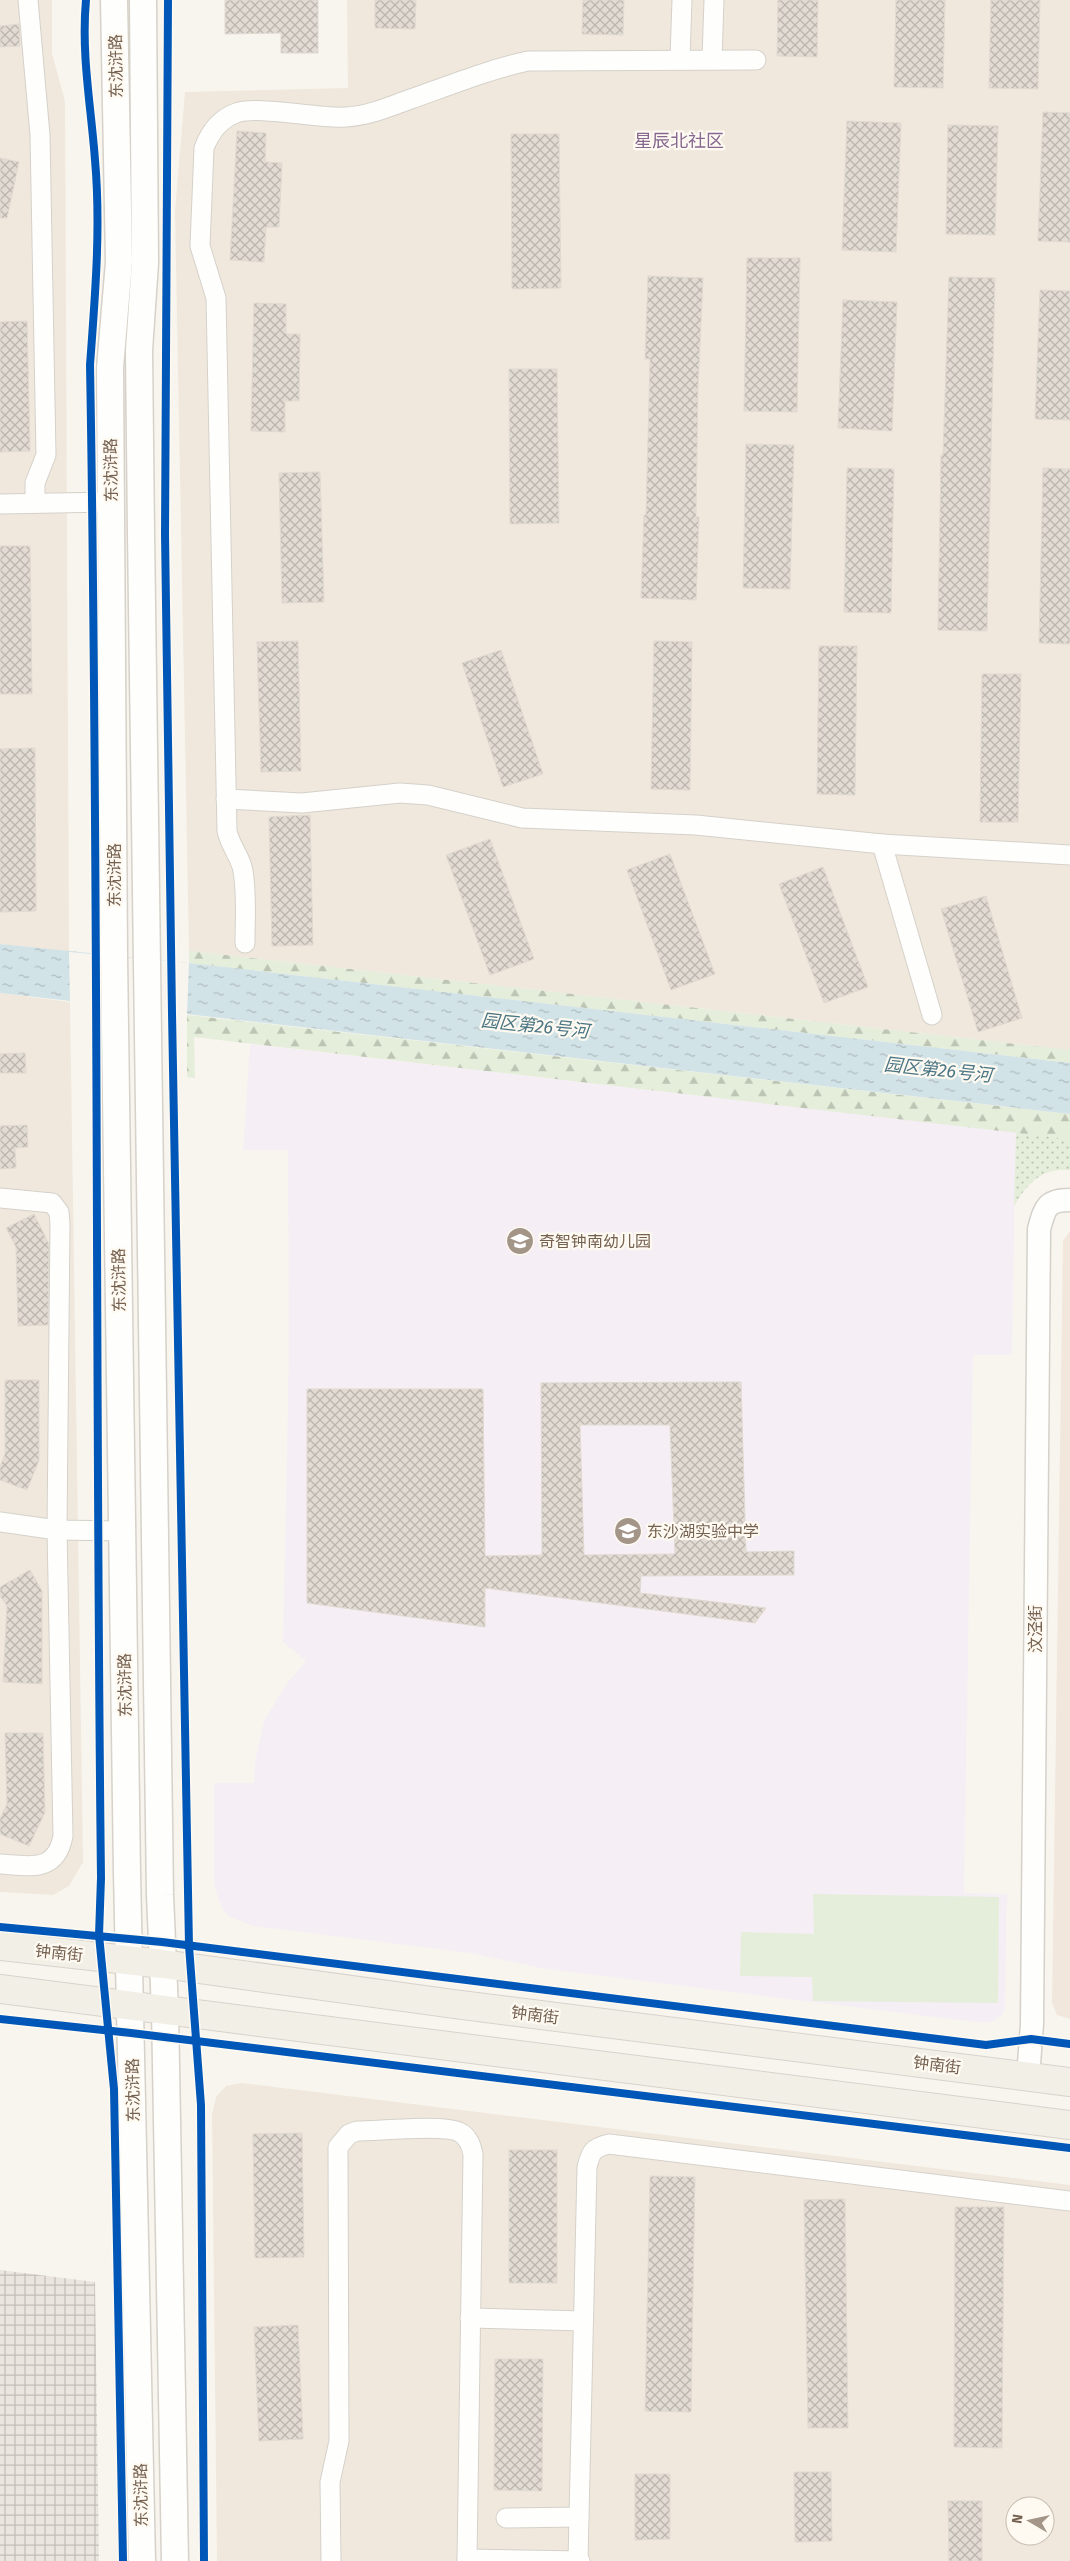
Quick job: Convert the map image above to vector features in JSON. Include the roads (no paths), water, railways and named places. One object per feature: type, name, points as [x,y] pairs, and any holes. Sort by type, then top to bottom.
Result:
[{"type":"main road","name":"东沈浒路","points":[[114,0],[119,262],[110,368],[114,956],[129,1960],[142,2561]]},
{"type":"main road","name":"东沈浒路","points":[[143,0],[145,263],[139,350],[160,1894],[165,2010],[175,2561]]},
{"type":"main road","name":"钟南街","points":[[0,1946],[163,1964],[454,2004],[1070,2082]]},
{"type":"main road","points":[[0,1989],[1070,2124]]},
{"type":"street","points":[[28,0],[40,136],[46,455],[35,483],[35,503]]},
{"type":"street","points":[[680,59],[682,0]]},
{"type":"street","points":[[712,60],[714,0]]},
{"type":"street","points":[[245,943],[243,870],[239,858],[230,844],[226,798],[216,298],[200,246],[204,148],[210,133],[222,121],[237,112],[253,111],[318,117],[347,117],[372,112],[504,66],[528,62],[680,59],[756,60]]},
{"type":"street","points":[[0,504],[111,502]]},
{"type":"street","points":[[226,798],[302,804],[400,793],[428,795],[522,818],[696,826],[882,844],[1070,855]]},
{"type":"street","points":[[882,844],[932,1015]]},
{"type":"street","points":[[0,1198],[52,1203],[58,1212],[57,1530],[63,1836],[60,1848],[50,1861],[38,1867],[0,1864]]},
{"type":"street","name":"汶泾街","points":[[1028,2077],[1032,2004],[1039,1229],[1044,1212],[1049,1204],[1060,1200],[1070,1200]]},
{"type":"street","points":[[0,1522],[57,1530],[123,1531]]},
{"type":"street","points":[[331,2561],[330,2482],[339,2441],[337,2156],[338,2147],[349,2134],[357,2131],[444,2129],[458,2131],[471,2145],[473,2154],[467,2560],[579,2561],[587,2167],[589,2156],[596,2147],[610,2144],[1070,2201]]},
{"type":"street","points":[[470,2318],[583,2321]]},
{"type":"street","points":[[506,2518],[579,2517]]},
{"type":"water","name":"园区第26号河","points":[[0,944],[189,963],[1070,1063],[1070,1114],[0,993]]},
{"type":"place","name":"奇智钟南幼儿园","points":[[520,1241]]},
{"type":"place","name":"东沙湖实验中学","points":[[628,1531]]},
{"type":"district","name":"星辰北社区","points":[[679,141]]}]
